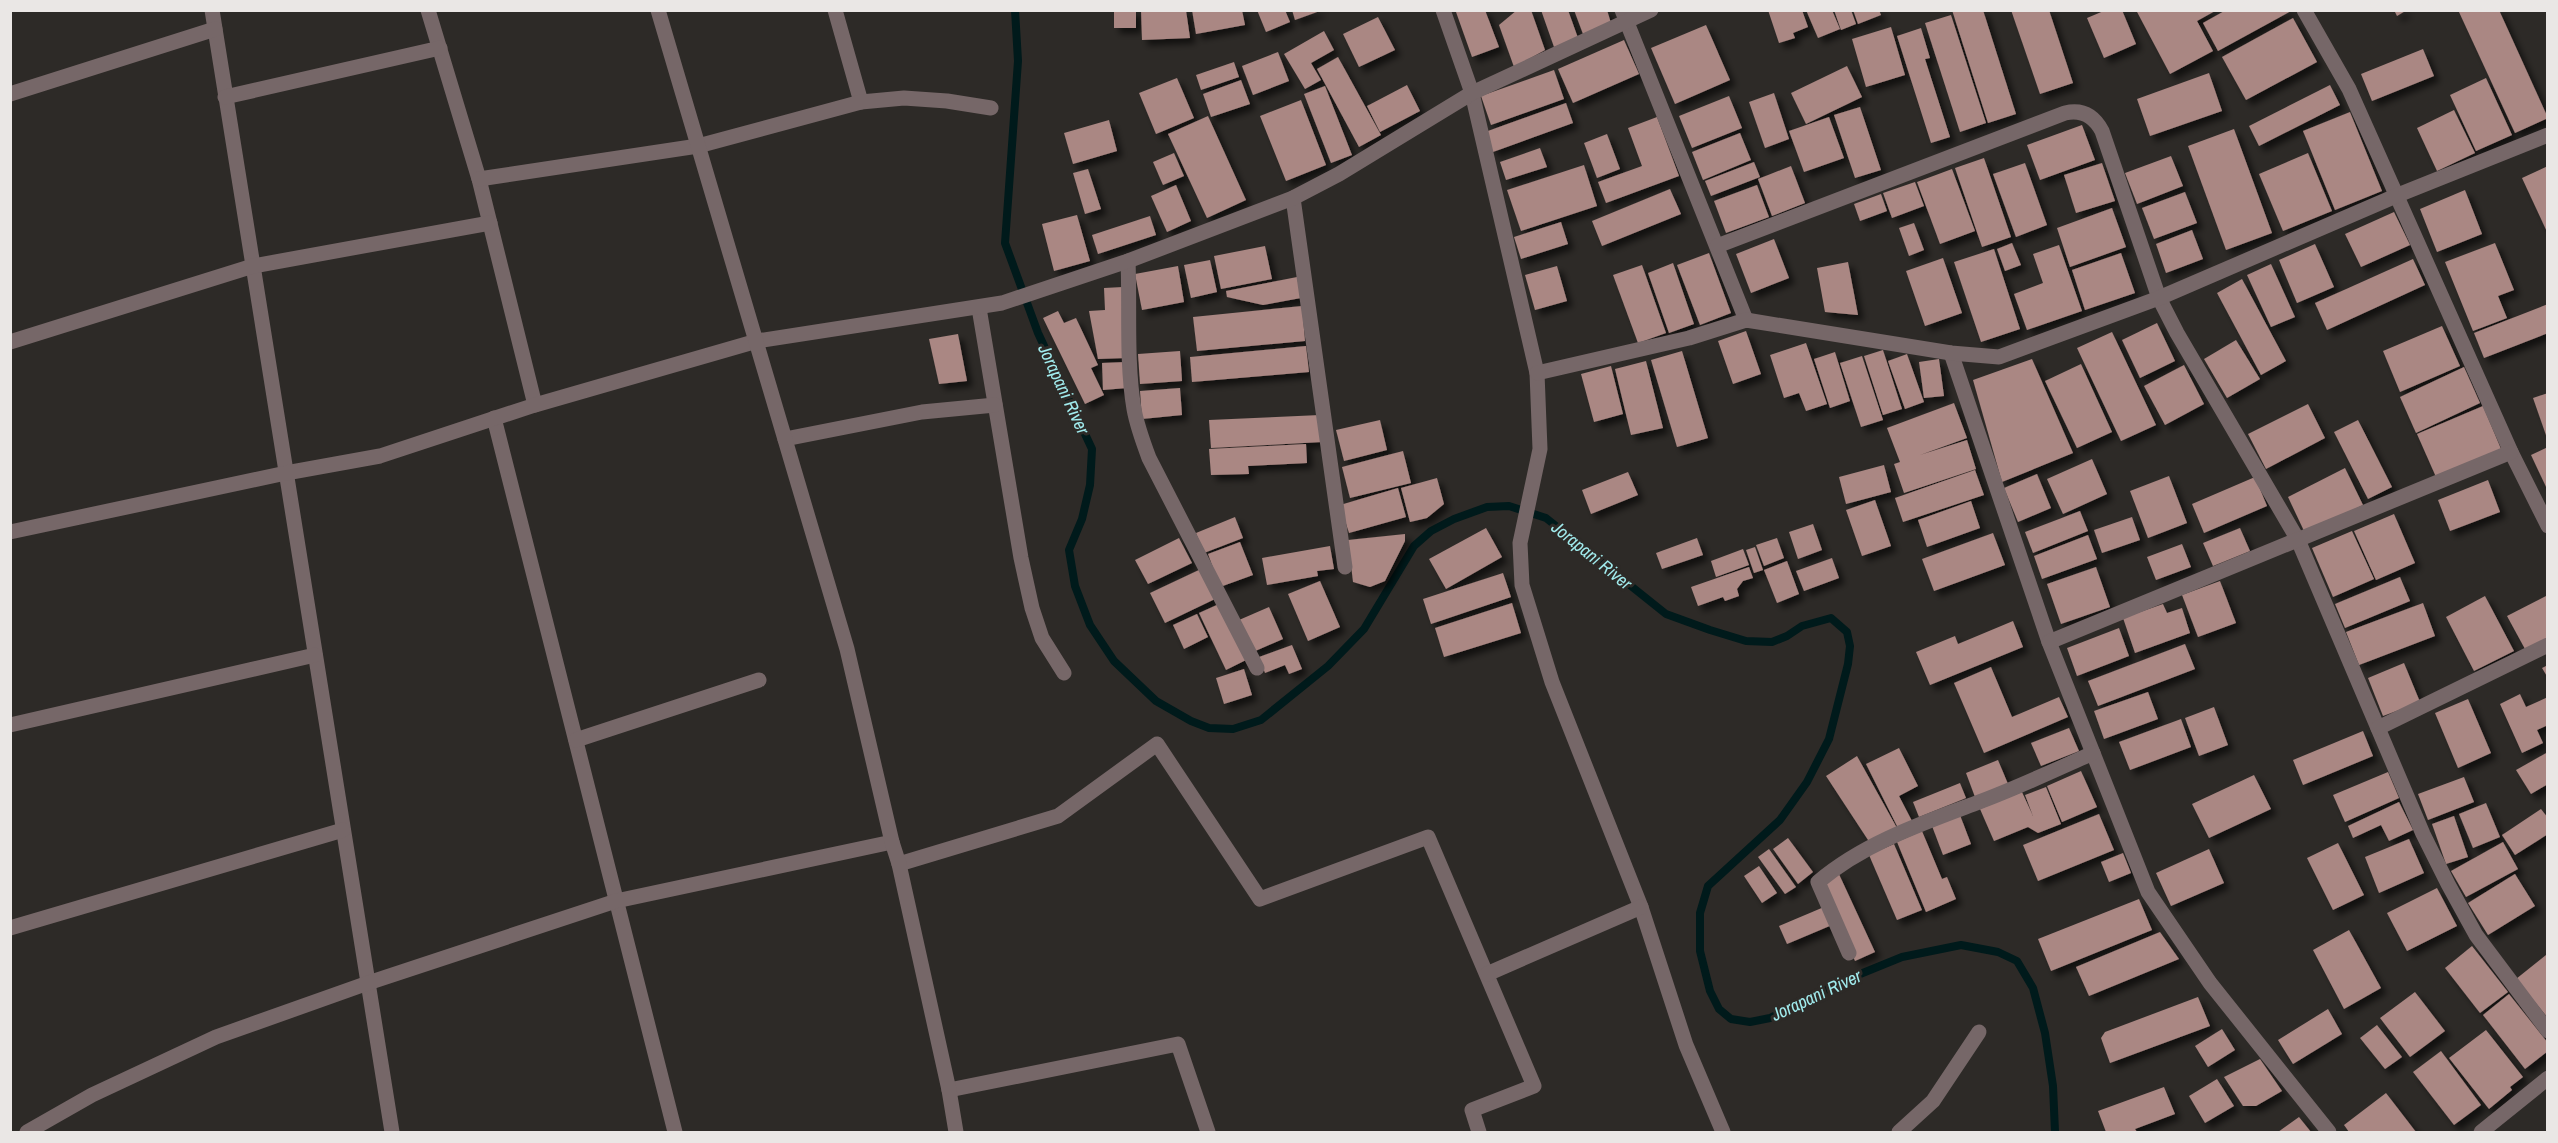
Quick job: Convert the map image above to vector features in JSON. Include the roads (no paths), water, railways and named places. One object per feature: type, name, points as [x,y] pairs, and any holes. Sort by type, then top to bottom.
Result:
[{"type":"street","points":[[212,10],[392,1132]]},
{"type":"street","points":[[429,10],[479,179],[535,405]]},
{"type":"street","points":[[658,10],[847,649],[899,864],[949,1090],[956,1132]]},
{"type":"street","points":[[835,10],[861,102]]},
{"type":"street","points":[[1443,10],[1472,93],[1537,373],[1540,449],[1520,543],[1522,585],[1548,671],[1641,907],[1686,1045],[1723,1132]]},
{"type":"street","points":[[10,532],[286,473],[380,456],[535,405],[757,341],[1002,303],[1128,261],[1293,198],[1340,174],[1472,93],[1624,16],[1651,10]]},
{"type":"street","points":[[2304,10],[2349,89],[2511,452],[2547,526]]},
{"type":"street","points":[[1624,16],[1746,320]]},
{"type":"street","points":[[10,94],[215,29]]},
{"type":"street","points":[[225,97],[440,48]]},
{"type":"street","points":[[479,179],[698,146],[861,102],[904,98],[947,101],[991,108]]},
{"type":"street","points":[[1717,246],[2065,113],[2080,112],[2094,118],[2102,131],[2159,298],[2177,333],[2298,540],[2423,834],[2476,935],[2547,1032]]},
{"type":"street","points":[[1537,373],[1689,338],[1746,320],[1951,354],[1998,357],[2159,298],[2398,195],[2547,135]]},
{"type":"street","points":[[1293,198],[1345,567]]},
{"type":"street","points":[[10,342],[253,266],[490,223]]},
{"type":"street","points":[[1128,261],[1132,385],[1134,410],[1140,434],[1149,458],[1257,668]]},
{"type":"street","points":[[979,308],[1032,608],[1042,638],[1064,673]]},
{"type":"street","points":[[1951,354],[2049,642],[2148,892],[2210,982],[2329,1132]]},
{"type":"street","points":[[785,439],[922,412],[995,405]]},
{"type":"street","points":[[494,418],[675,1132]]},
{"type":"street","points":[[2049,642],[2511,452]]},
{"type":"street","points":[[2378,728],[2547,645]]},
{"type":"street","points":[[10,725],[315,655]]},
{"type":"street","points":[[576,740],[759,680]]},
{"type":"street","points":[[899,864],[1058,816],[1157,744],[1260,899],[1428,837],[1534,1086],[1472,1110],[1479,1132]]},
{"type":"street","points":[[1849,953],[1818,882],[1829,872],[1924,822],[1980,802],[2093,753]]},
{"type":"street","points":[[10,928],[343,830]]},
{"type":"street","points":[[27,1132],[92,1095],[216,1037],[368,983],[616,902],[892,842]]},
{"type":"street","points":[[1487,974],[1641,907]]},
{"type":"street","points":[[1899,1132],[1934,1101],[1979,1032]]},
{"type":"street","points":[[949,1090],[1178,1044],[1208,1132]]},
{"type":"street","points":[[2481,1132],[2547,1078]]},
{"type":"waterway","name":"Jorapani River","points":[[1015,10],[1018,61],[1005,243],[1038,333],[1092,449],[1090,485],[1082,519],[1069,550],[1075,586],[1090,625],[1114,661],[1156,701],[1191,721],[1209,728],[1233,729],[1261,720],[1328,666],[1364,629],[1414,546],[1431,531],[1454,519],[1487,507],[1509,506],[1546,518],[1666,614],[1710,630],[1746,641],[1772,642],[1802,626],[1831,618],[1847,632],[1850,646],[1848,664],[1829,739],[1807,782],[1780,820],[1708,886],[1700,913],[1700,951],[1710,991],[1719,1009],[1731,1019],[1750,1022],[1770,1018],[1843,981],[1902,957],[1961,945],[1998,952],[2017,961],[2033,988],[2045,1033],[2053,1086],[2055,1132]]}]
